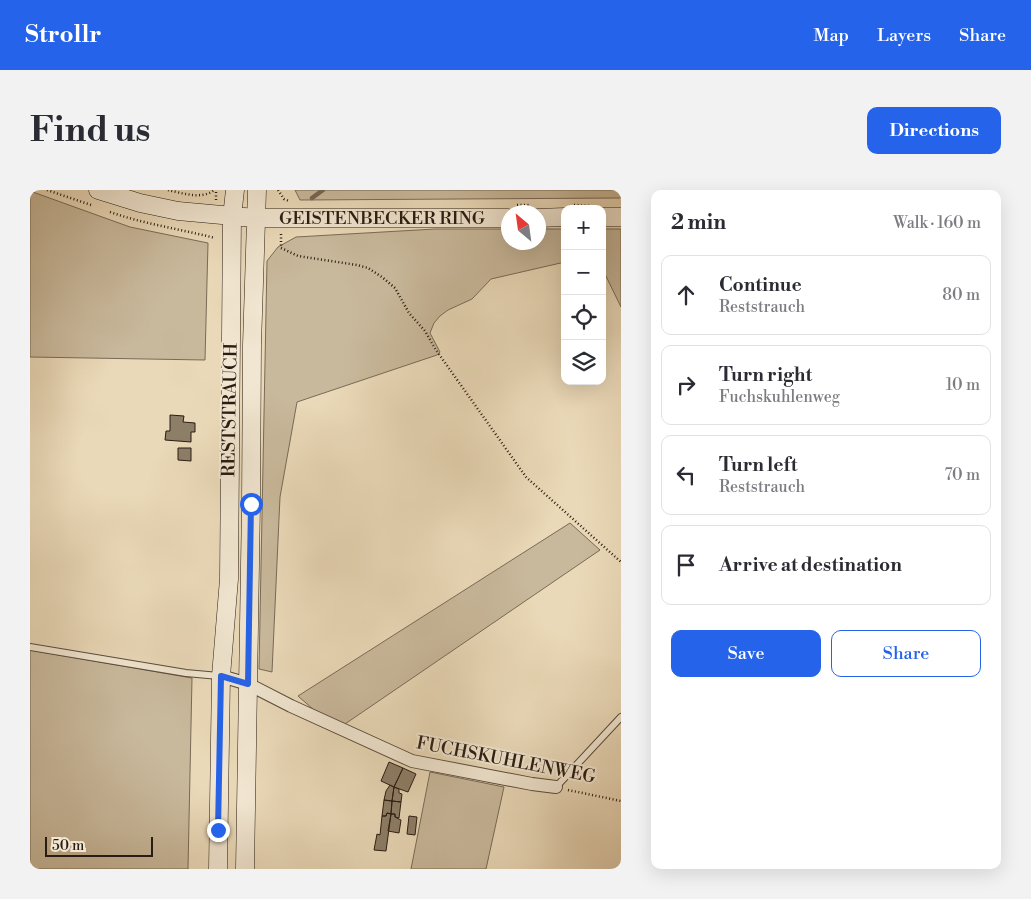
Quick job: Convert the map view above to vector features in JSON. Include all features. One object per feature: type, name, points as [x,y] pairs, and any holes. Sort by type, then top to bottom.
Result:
[{"type":"main road","name":"GEISTENBECKER RING","points":[[98,190],[140,203],[178,211],[255,218],[501,218]]},
{"type":"main road","name":"RESTSTRAUCH","points":[[218,869],[221,676],[228,579],[224,215],[234,190]]},
{"type":"main road","name":"RESTSTRAUCH","points":[[245,869],[255,218],[257,190]]},
{"type":"main road","points":[[606,217],[621,217]]},
{"type":"main road","points":[[546,218],[561,218]]},
{"type":"street","name":"FUCHSKUHLENWEG","points":[[221,676],[248,684],[291,706],[412,761],[556,787]]},
{"type":"lane","points":[[30,647],[186,673],[221,676]]},
{"type":"lane","points":[[556,787],[601,741],[621,717]]},
{"type":"path","points":[[168,190],[204,195],[215,190],[224,215],[215,238]]},
{"type":"path","points":[[281,244],[284,250],[298,256],[368,268],[395,288],[409,313],[425,331],[436,350],[526,477],[621,562]]},
{"type":"path","name":"FUCHSKUHLENWEG","points":[[556,787],[621,801]]},
{"type":"shaded area","points":[[295,190],[621,190],[621,198],[300,200]]},
{"type":"shaded area","points":[[30,191],[130,227],[208,243],[205,360],[30,357]]},
{"type":"shaded area","points":[[435,229],[501,229],[501,250],[546,250],[546,229],[561,229],[561,263],[491,279],[472,299],[448,310],[434,323],[430,333],[440,352],[437,355],[297,402],[280,497],[272,672],[259,669],[267,261],[278,247],[296,237]]},
{"type":"shaded area","points":[[606,229],[621,229],[621,307],[606,276]]},
{"type":"shaded area","points":[[570,523],[600,550],[345,724],[314,710],[298,696]]},
{"type":"shaded area","points":[[30,650],[192,678],[188,869],[30,869]]},
{"type":"shaded area","points":[[430,772],[504,787],[486,869],[411,869]]},
{"type":"building","points":[[170,415],[184,416],[183,422],[195,423],[195,432],[191,432],[191,442],[165,440],[166,431],[170,431]]},
{"type":"building","points":[[178,448],[191,448],[191,461],[178,460]]},
{"type":"building","points":[[389,762],[403,768],[394,787],[381,781]]},
{"type":"building","points":[[403,768],[416,774],[408,792],[394,787]]},
{"type":"building","points":[[390,785],[394,787],[392,801],[384,800],[386,791]]},
{"type":"building","points":[[394,787],[399,789],[399,793],[402,794],[401,802],[392,801]]},
{"type":"building","points":[[384,800],[392,801],[391,814],[387,813],[386,816],[382,816]]},
{"type":"building","points":[[392,801],[401,802],[399,818],[395,817],[395,814],[391,814]]},
{"type":"building","points":[[387,813],[391,814],[386,851],[374,850],[377,834],[380,835],[382,816],[386,816]]},
{"type":"building","points":[[391,814],[395,814],[395,817],[401,820],[399,833],[388,831]]},
{"type":"building","points":[[409,816],[417,817],[415,835],[407,834]]},
{"type":"waterway","points":[[312,198],[323,190]]},
{"type":"route","points":[[218,830],[221,676],[248,684],[251,504]]}]
